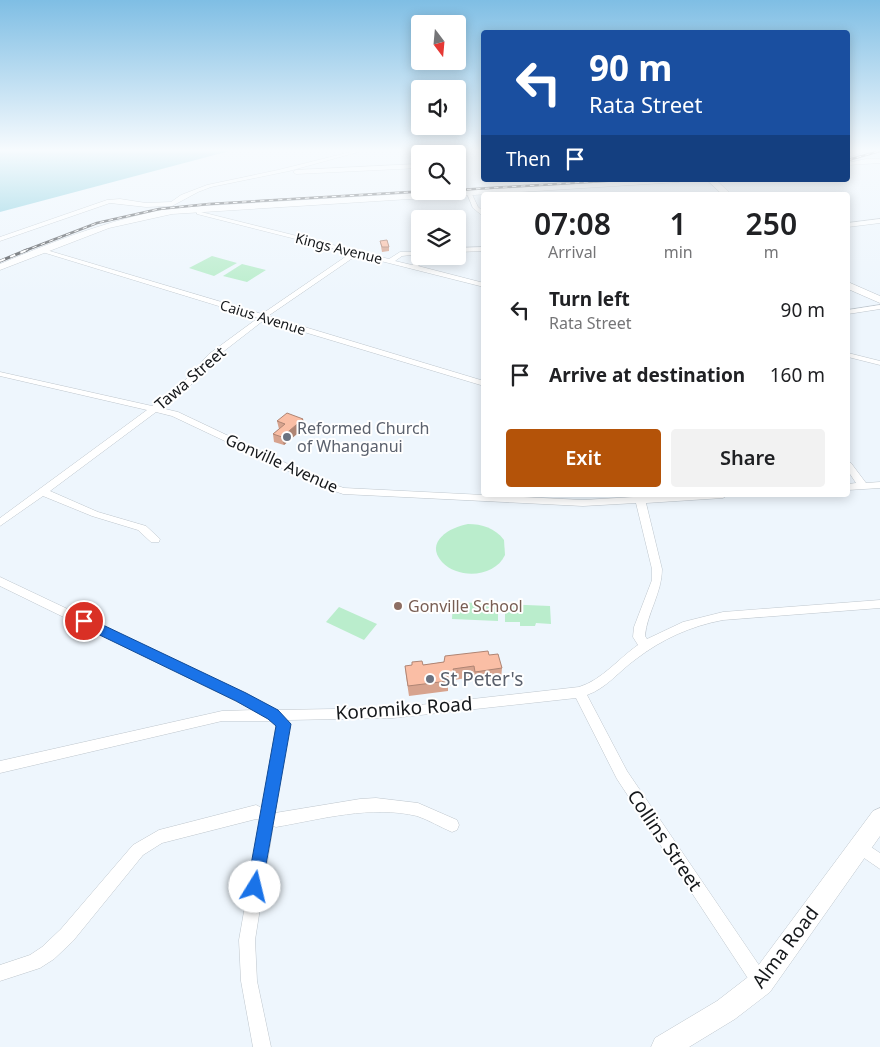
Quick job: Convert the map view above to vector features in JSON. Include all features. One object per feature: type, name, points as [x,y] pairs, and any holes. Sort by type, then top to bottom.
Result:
[{"type":"main road","points":[[0,267],[103,226],[172,208],[369,198]]},
{"type":"main road","points":[[850,286],[880,300]]},
{"type":"main road","name":"Alma Road","points":[[664,1047],[726,1011],[746,997],[760,983],[880,818]]},
{"type":"street","points":[[0,239],[106,202],[116,200],[146,206],[172,208],[181,198]]},
{"type":"street","points":[[471,198],[476,208],[481,212]]},
{"type":"street","name":"Kings Avenue","points":[[197,208],[199,213],[481,283]]},
{"type":"street","points":[[850,224],[880,221]]},
{"type":"street","points":[[466,250],[481,249]]},
{"type":"street","name":"Caius Avenue","points":[[42,250],[481,383]]},
{"type":"street","name":"Tawa Street","points":[[0,523],[184,387],[212,356],[262,317],[357,252]]},
{"type":"street","points":[[391,261],[400,254],[411,253]]},
{"type":"street","points":[[850,312],[880,307]]},
{"type":"street","points":[[850,356],[880,363]]},
{"type":"street","name":"Gonville Avenue","points":[[0,374],[181,416],[323,484],[343,491],[574,503],[624,498],[640,500],[690,497]]},
{"type":"street","points":[[850,468],[863,486]]},
{"type":"street","points":[[850,487],[880,485]]},
{"type":"street","points":[[43,492],[95,514],[142,528],[155,539]]},
{"type":"street","points":[[640,500],[657,568],[657,580],[640,628],[640,637],[646,646]]},
{"type":"street","points":[[0,581],[273,714],[283,724],[247,940],[246,958],[250,995],[262,1047]]},
{"type":"street","name":"Koromiko Road","points":[[0,767],[222,716],[393,713],[579,692],[596,686],[632,655],[646,646],[687,625],[704,619],[880,604]]},
{"type":"street","name":"Collins Street","points":[[579,692],[622,775],[760,983]]},
{"type":"street","points":[[0,973],[34,962],[52,950],[131,858],[149,842],[175,832],[256,812],[276,820],[360,806],[418,810],[452,825]]},
{"type":"street","points":[[859,846],[880,862]]},
{"type":"green space","points":[[212,256],[237,263],[214,276],[189,268]]},
{"type":"green space","points":[[242,264],[266,270],[247,282],[223,276]]},
{"type":"green space","points":[[468,524],[478,525],[497,532],[504,540],[505,555],[493,568],[485,572],[476,574],[458,572],[449,568],[437,555],[436,548],[438,542],[447,532]]},
{"type":"green space","points":[[453,602],[550,606],[551,624],[536,623],[535,626],[520,626],[520,622],[505,622],[505,606],[498,606],[498,621],[452,619]]},
{"type":"green space","points":[[339,607],[377,624],[364,640],[326,622]]},
{"type":"water","points":[[0,198],[53,198],[0,212]]},
{"type":"building","points":[[387,240],[389,247],[382,247],[380,241]]},
{"type":"building","points":[[287,413],[303,419],[282,437],[273,434],[285,424],[277,421]]},
{"type":"building","points":[[488,651],[489,655],[498,654],[502,668],[475,672],[474,666],[453,669],[455,674],[447,675],[448,681],[408,686],[405,666],[412,665],[412,662],[422,661],[423,665],[444,662],[445,656]]},
{"type":"railway","points":[[24,251],[97,223],[159,209],[312,198]]},
{"type":"railway","points":[[0,261],[27,250]]},
{"type":"place","name":"Reformed Church of Whanganui","points":[[287,437]]},
{"type":"place","name":"Gonville School","points":[[398,606]]},
{"type":"place","name":"St Peter's","points":[[430,679]]},
{"type":"route","points":[[84,621],[241,697],[273,714],[283,724],[255,887]]}]
